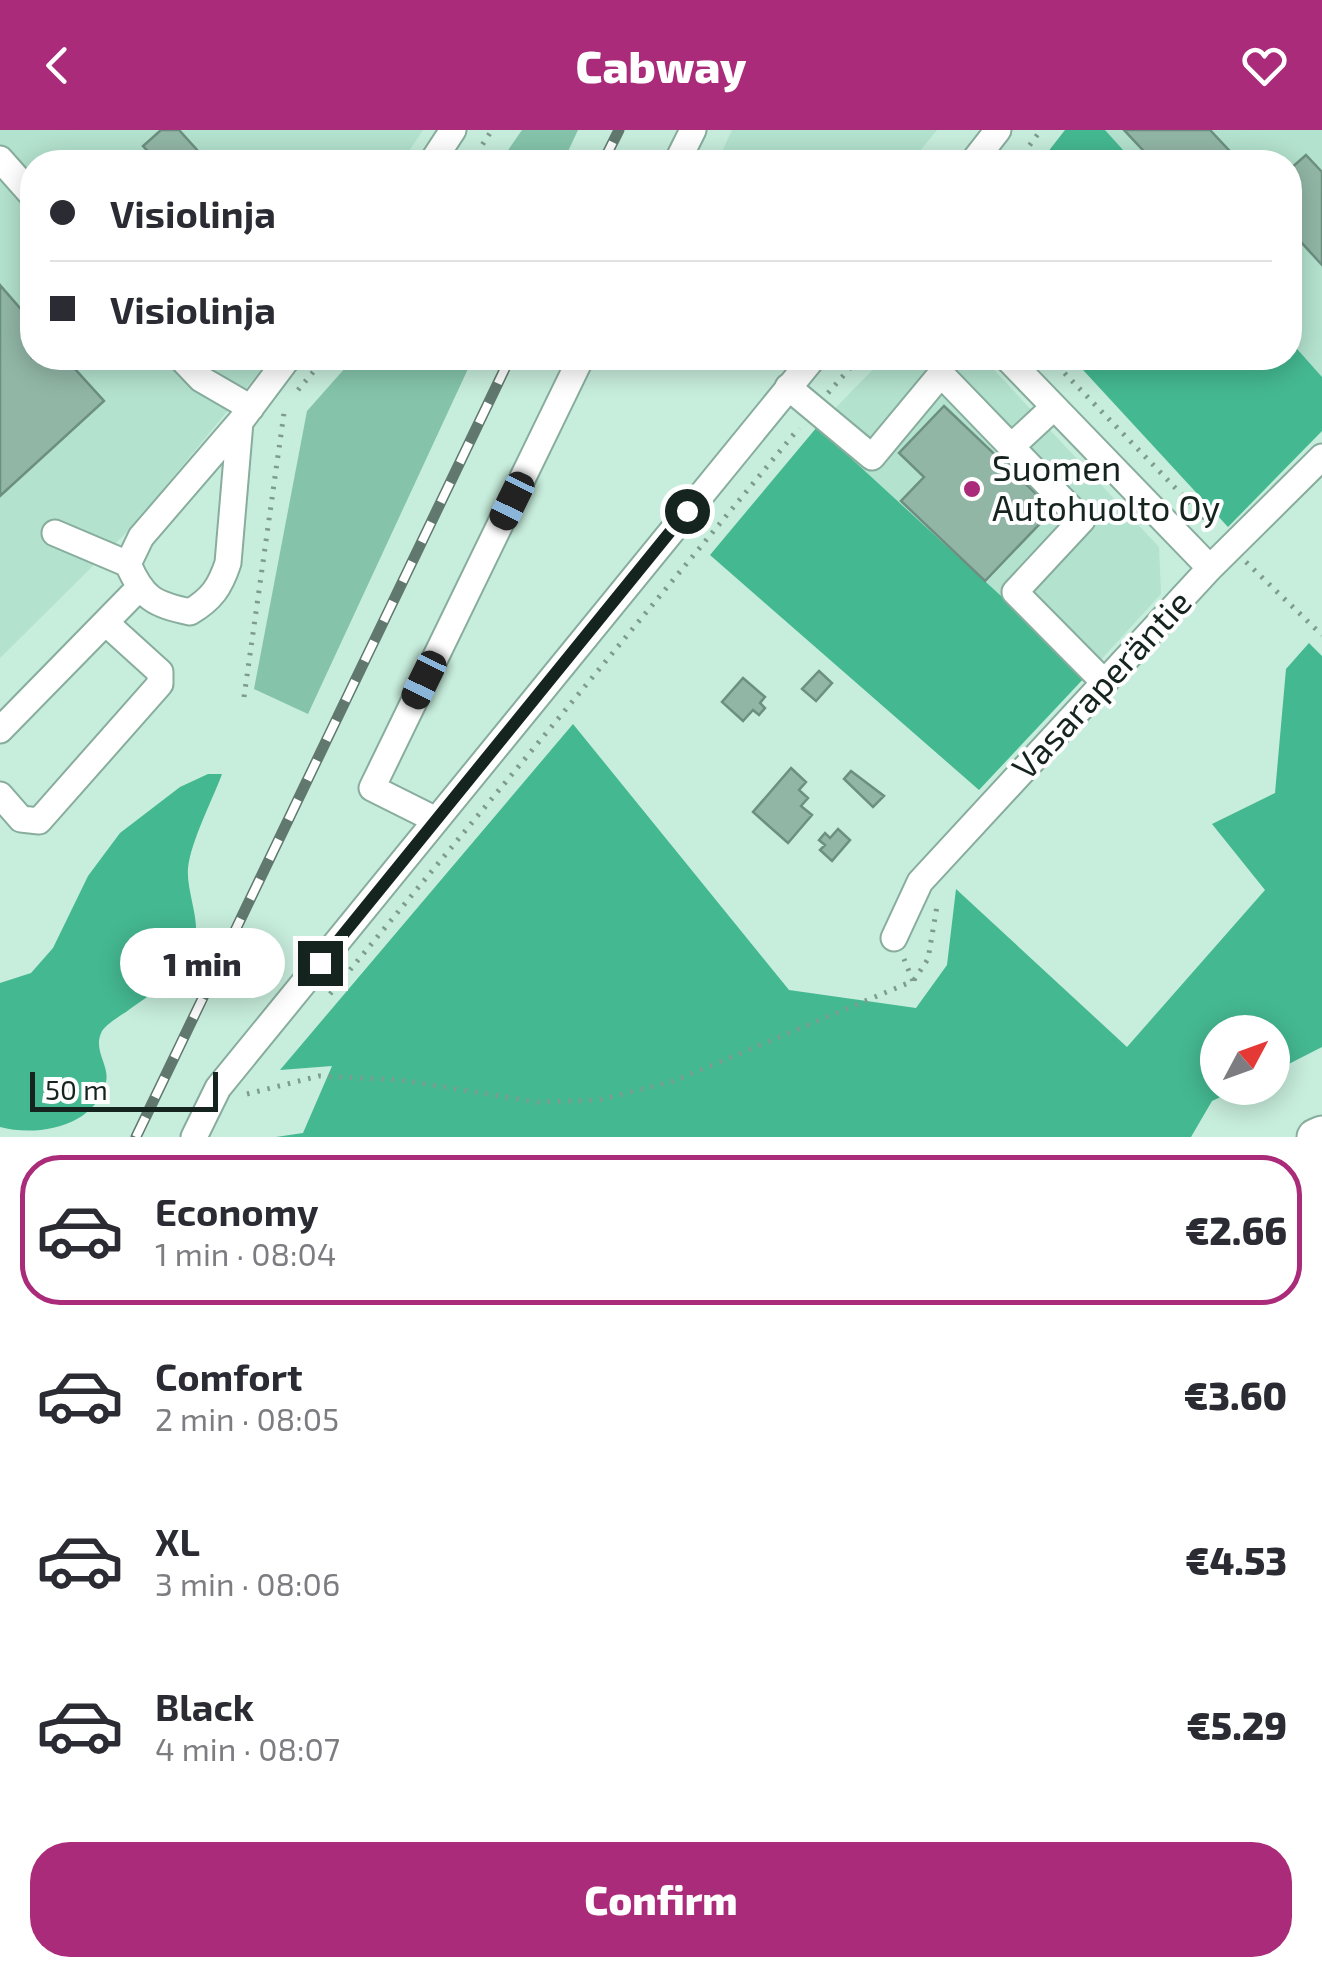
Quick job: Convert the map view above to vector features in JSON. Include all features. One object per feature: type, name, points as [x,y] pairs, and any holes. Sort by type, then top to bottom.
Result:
[{"type":"street","points":[[982,150],[998,130]]},
{"type":"street","points":[[0,159],[20,182]]},
{"type":"street","points":[[193,370],[245,415]]},
{"type":"street","points":[[0,730],[106,623],[134,576],[141,537],[279,370]]},
{"type":"street","points":[[436,820],[372,788],[575,370]]},
{"type":"street","points":[[194,1137],[218,1088],[803,370]]},
{"type":"street","name":"Vasaraperäntie","points":[[894,938],[920,882],[1210,568],[1019,370]]},
{"type":"street","points":[[788,387],[872,457],[940,374],[1082,520],[1015,592],[1104,682]]},
{"type":"street","points":[[1012,446],[1054,407]]},
{"type":"street","points":[[55,533],[134,576],[160,606],[190,612],[208,601],[228,563],[245,415]]},
{"type":"street","points":[[1210,568],[1238,554],[1322,457]]},
{"type":"street","points":[[0,794],[21,819],[38,821],[160,684],[160,672],[106,623]]},
{"type":"path","points":[[1026,150],[1042,130]]},
{"type":"path","points":[[244,697],[284,406],[315,370]]},
{"type":"path","points":[[322,1004],[849,370]]},
{"type":"path","points":[[1062,370],[1322,636]]},
{"type":"path","points":[[260,1079],[247,1094],[320,1076],[401,1080],[537,1102],[599,1100],[674,1081],[914,980],[894,938]]},
{"type":"shaded area","points":[[0,130],[423,130],[410,150],[20,150],[20,370],[261,370],[132,527],[0,658]]},
{"type":"shaded area","points":[[522,130],[578,130],[569,150],[508,150]]},
{"type":"shaded area","points":[[732,130],[937,130],[921,150],[723,150]]},
{"type":"shaded area","points":[[1105,130],[1322,130],[1322,377],[1302,354],[1302,150],[1123,150]]},
{"type":"shaded area","points":[[343,370],[467,370],[308,714],[254,689],[307,411]]},
{"type":"shaded area","points":[[872,370],[994,370],[1159,547],[1161,594],[1087,675],[817,427]]},
{"type":"green space","points":[[1065,130],[1105,130],[1123,150],[1049,150]]},
{"type":"green space","points":[[1302,354],[1322,377],[1322,431],[1228,527],[1083,370],[1302,370]]},
{"type":"green space","points":[[817,427],[1087,675],[979,790],[710,555]]},
{"type":"green space","points":[[1309,643],[1322,656],[1322,1047],[1290,1063],[1290,1015],[1200,1015],[1200,1105],[1210,1105],[1191,1137],[276,1137],[303,1133],[332,1066],[280,1070],[573,724],[789,990],[916,1008],[947,965],[956,889],[1127,1047],[1265,890],[1212,824],[1275,793],[1286,669]]},
{"type":"green space","points":[[208,774],[222,774],[190,857],[188,878],[196,931],[187,960],[163,985],[102,1031],[99,1045],[106,1082],[90,1109],[78,1119],[47,1129],[0,1127],[0,983],[31,973],[53,948],[88,876],[120,833],[180,787]]},
{"type":"building","points":[[161,130],[179,130],[197,150],[147,150],[143,146]]},
{"type":"building","points":[[1124,130],[1210,130],[1229,150],[1143,150]]},
{"type":"building","points":[[1306,155],[1322,172],[1322,265],[1302,243],[1302,158]]},
{"type":"building","points":[[0,285],[20,308],[20,370],[76,370],[104,401],[0,496]]},
{"type":"building","name":"Suomen Autohuolto Oy","points":[[944,406],[1053,510],[985,581],[901,501],[924,477],[899,453]]},
{"type":"building","points":[[819,671],[832,683],[816,701],[802,689]]},
{"type":"building","points":[[743,678],[765,697],[760,703],[765,708],[759,715],[753,710],[743,721],[722,702]]},
{"type":"building","points":[[791,768],[806,782],[799,790],[808,798],[801,806],[812,815],[788,843],[753,812]]},
{"type":"building","points":[[851,771],[884,796],[873,807],[844,779]]},
{"type":"building","points":[[838,829],[850,840],[832,861],[820,850],[825,845],[819,840],[825,833],[830,838]]},
{"type":"railway","points":[[609,150],[619,130]]},
{"type":"railway","points":[[136,1137],[504,370]]},
{"type":"place","name":"Suomen Autohuolto Oy","points":[[972,489]]},
{"type":"route","points":[[320,963],[687,511]]}]
